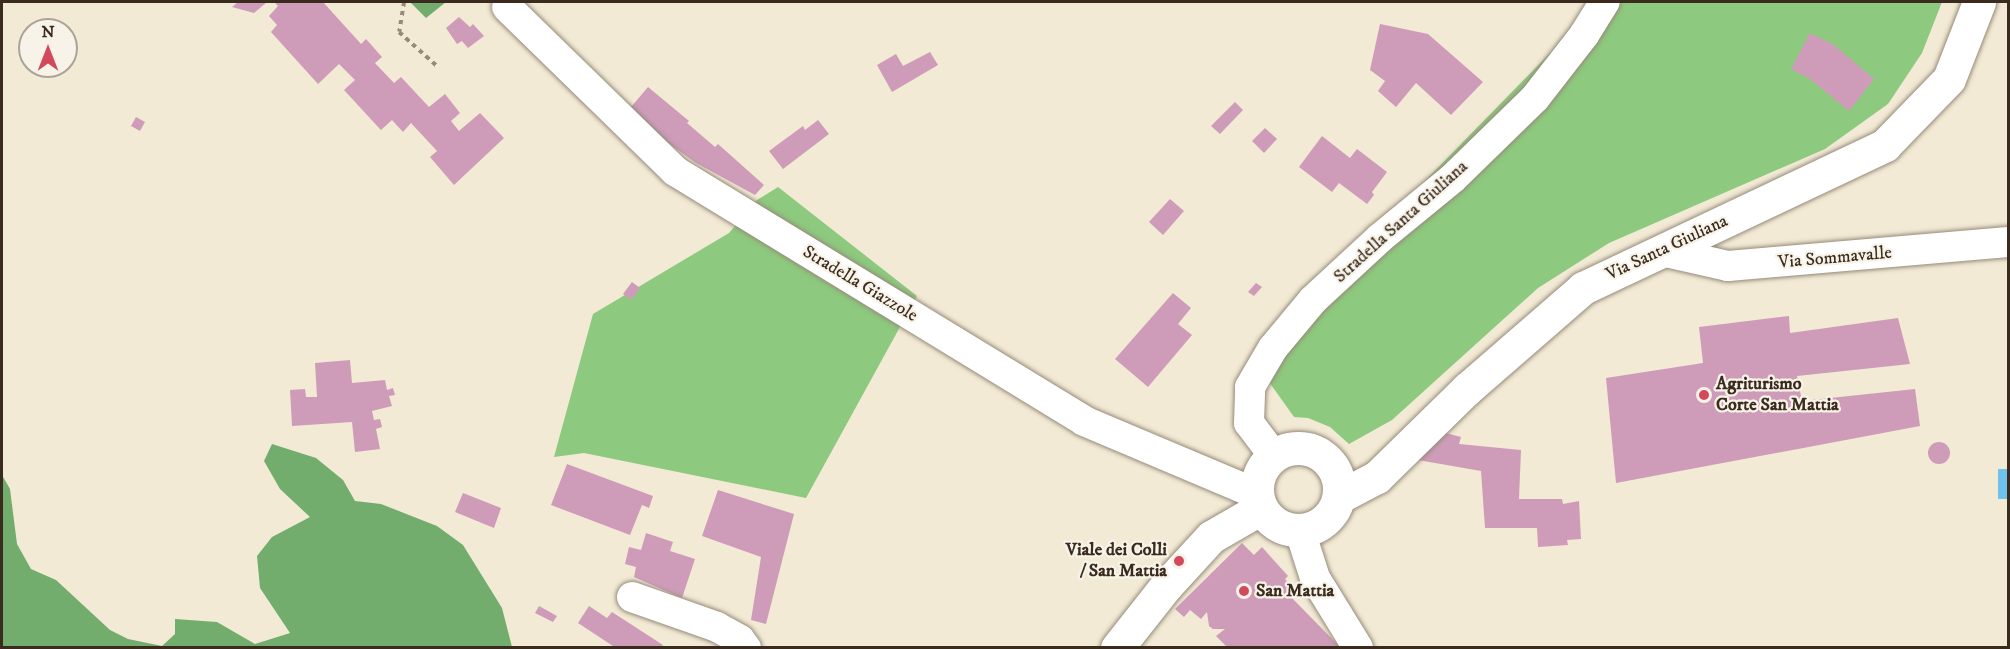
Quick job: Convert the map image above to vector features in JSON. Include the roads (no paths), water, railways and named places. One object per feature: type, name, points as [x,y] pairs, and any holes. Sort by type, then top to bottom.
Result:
[{"type":"street","name":"Stradella Santa Giuliana","points":[[1274,456],[1249,423],[1250,387],[1273,348],[1313,300],[1380,238],[1453,178],[1534,98],[1584,35],[1605,2]]},
{"type":"street","name":"Via Santa Giuliana","points":[[1339,497],[1377,477],[1467,389],[1583,288],[1885,145],[1950,79],[1979,2]]},
{"type":"street","name":"Stradella Giazzole","points":[[507,7],[675,171],[1084,422],[1259,501]]},
{"type":"street","name":"Via Sommavalle","points":[[1662,251],[1728,266],[2008,242]]},
{"type":"street","points":[[1291,449],[1310,450],[1324,457],[1333,467],[1339,485],[1339,497],[1324,522],[1300,531],[1285,528],[1271,521],[1259,501],[1258,481],[1263,466],[1274,456],[1291,449]]},
{"type":"street","points":[[1117,648],[1166,586],[1211,537],[1259,501]]},
{"type":"street","points":[[1300,531],[1315,578],[1358,648]]},
{"type":"street","points":[[632,597],[717,627],[740,640],[746,648]]},
{"type":"water","points":[[1998,469],[2008,469],[2008,499],[1998,499]]},
{"type":"place","name":"Agriturismo Corte San Mattia","points":[[1704,395]]},
{"type":"place","name":"Viale dei Colli / San Mattia","points":[[1179,561]]},
{"type":"place","name":"San Mattia","points":[[1244,591]]}]
